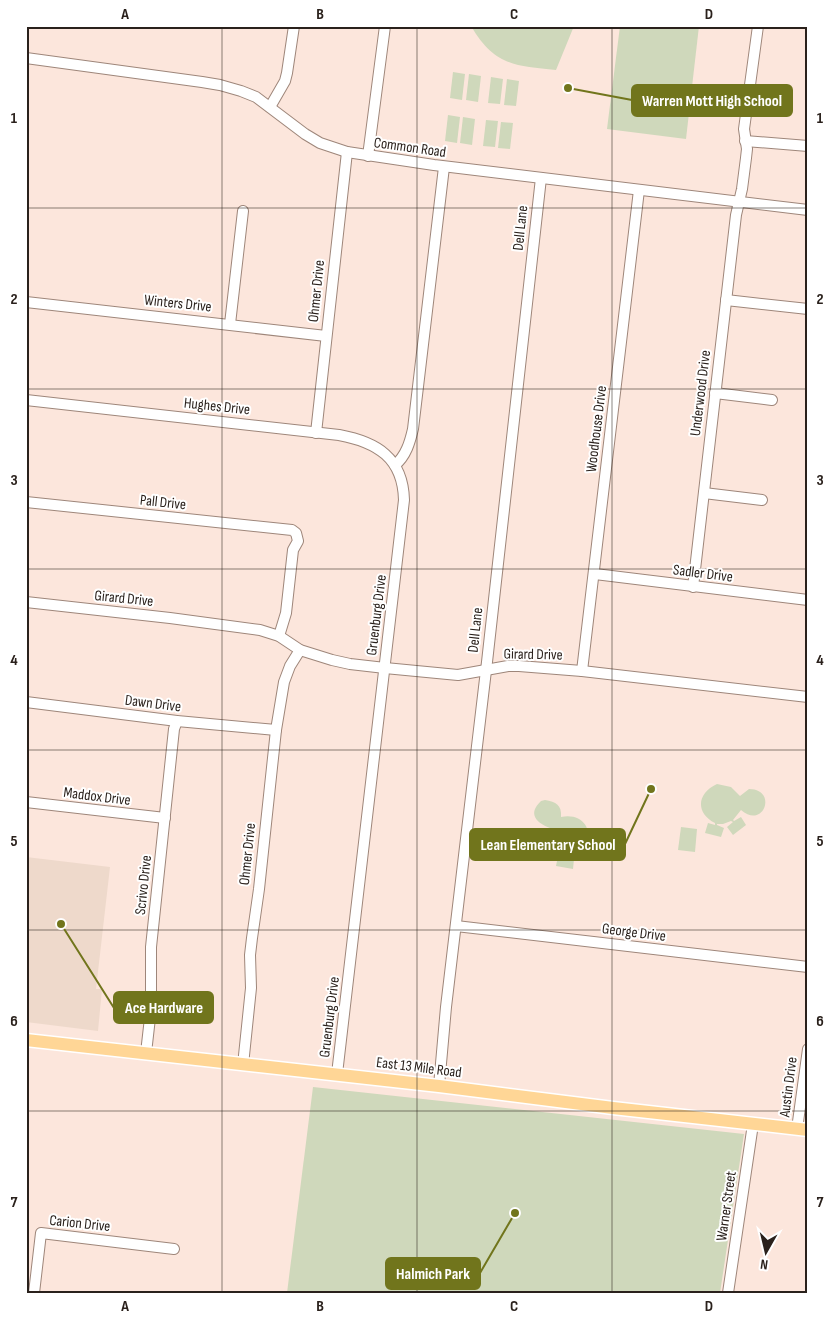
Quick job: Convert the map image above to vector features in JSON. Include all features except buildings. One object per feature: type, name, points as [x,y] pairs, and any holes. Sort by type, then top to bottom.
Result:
[{"type":"main road","name":"East 13 Mile Road","points":[[26,1040],[337,1074],[802,1130]]},
{"type":"street","points":[[270,107],[281,90],[287,73],[294,26]]},
{"type":"street","points":[[368,156],[385,26]]},
{"type":"street","name":"Underwood Drive","points":[[693,587],[736,215],[746,158],[744,130],[758,26]]},
{"type":"street","name":"Common Road","points":[[26,58],[220,85],[241,91],[270,107],[289,124],[320,143],[347,152],[444,167],[808,210]]},
{"type":"street","points":[[746,141],[808,146]]},
{"type":"street","name":"Ohmer Drive","points":[[316,433],[347,152]]},
{"type":"street","points":[[395,465],[407,450],[413,429],[444,167]]},
{"type":"street","name":"Dell Lane","points":[[439,1086],[446,1007],[486,670],[540,178]]},
{"type":"street","name":"Woodhouse Drive","points":[[582,671],[639,190]]},
{"type":"street","points":[[230,324],[243,211]]},
{"type":"street","points":[[726,300],[808,309]]},
{"type":"street","name":"Winters Drive","points":[[26,302],[326,336]]},
{"type":"street","points":[[715,393],[772,400]]},
{"type":"street","name":"Hughes Drive","points":[[26,400],[357,438],[372,444],[395,465]]},
{"type":"street","name":"Gruenburg Drive","points":[[337,1074],[404,500],[401,476],[395,465]]},
{"type":"street","points":[[704,493],[762,500]]},
{"type":"street","name":"Pall Drive","points":[[26,502],[292,530],[296,533],[298,542],[293,550],[286,613],[279,636]]},
{"type":"street","name":"Sadler Drive","points":[[595,574],[808,600]]},
{"type":"street","name":"Girard Drive","points":[[26,602],[260,630],[279,636],[300,650],[332,660],[385,668],[458,675],[508,666],[519,666],[582,671],[808,697]]},
{"type":"street","name":"Ohmer Drive","points":[[243,1065],[251,988],[250,955],[276,730],[284,682],[290,666],[300,650]]},
{"type":"street","name":"Dawn Drive","points":[[26,702],[177,721],[276,730]]},
{"type":"street","name":"Scrivo Drive","points":[[146,1052],[151,1002],[151,947],[174,729],[177,721]]},
{"type":"street","name":"Maddox Drive","points":[[26,802],[165,818]]},
{"type":"street","name":"George Drive","points":[[456,926],[808,967]]},
{"type":"street","name":"Austin Drive","points":[[802,1130],[808,1049]]},
{"type":"street","name":"Warner Street","points":[[728,1293],[753,1124]]},
{"type":"street","name":"Carion Drive","points":[[34,1293],[41,1233],[174,1249]]},
{"type":"shaded area","points":[[26,857],[110,867],[96,989],[102,989],[98,1031],[26,1022]]},
{"type":"green space","points":[[471,26],[574,26],[556,70],[528,67],[506,61],[488,49]]},
{"type":"green space","points":[[620,26],[699,26],[686,139],[607,129]]},
{"type":"green space","points":[[453,72],[465,74],[462,100],[450,98]]},
{"type":"green space","points":[[469,74],[481,76],[478,102],[466,100]]},
{"type":"green space","points":[[491,77],[503,79],[500,104],[488,103]]},
{"type":"green space","points":[[507,79],[519,81],[516,106],[504,105]]},
{"type":"green space","points":[[448,115],[460,117],[457,143],[445,141]]},
{"type":"green space","points":[[463,117],[475,119],[472,145],[460,143]]},
{"type":"green space","points":[[486,120],[498,121],[495,147],[483,146]]},
{"type":"green space","points":[[501,122],[513,123],[510,149],[498,148]]},
{"type":"green space","points":[[717,784],[731,787],[740,796],[749,789],[758,791],[763,795],[765,801],[761,812],[756,815],[749,815],[741,810],[733,820],[741,817],[746,825],[733,835],[727,827],[733,822],[731,821],[717,824],[724,828],[721,837],[705,833],[708,823],[715,825],[715,823],[704,814],[701,803],[702,798],[705,792]]},
{"type":"green space","points":[[545,800],[558,805],[561,817],[574,817],[584,823],[588,833],[587,846],[591,841],[600,845],[593,860],[583,855],[586,847],[577,855],[567,857],[574,859],[573,869],[556,866],[558,856],[565,856],[553,848],[549,838],[550,828],[541,824],[534,814],[537,806],[541,801]]},
{"type":"green space","points":[[681,827],[697,829],[695,852],[678,850]]},
{"type":"green space","points":[[313,1087],[744,1134],[720,1293],[287,1293]]},
{"type":"place","name":"Warren Mott High School","points":[[568,88]]},
{"type":"place","name":"Lean Elementary School","points":[[651,789]]},
{"type":"place","name":"Ace Hardware","points":[[61,924]]},
{"type":"place","name":"Halmich Park","points":[[515,1213]]}]
